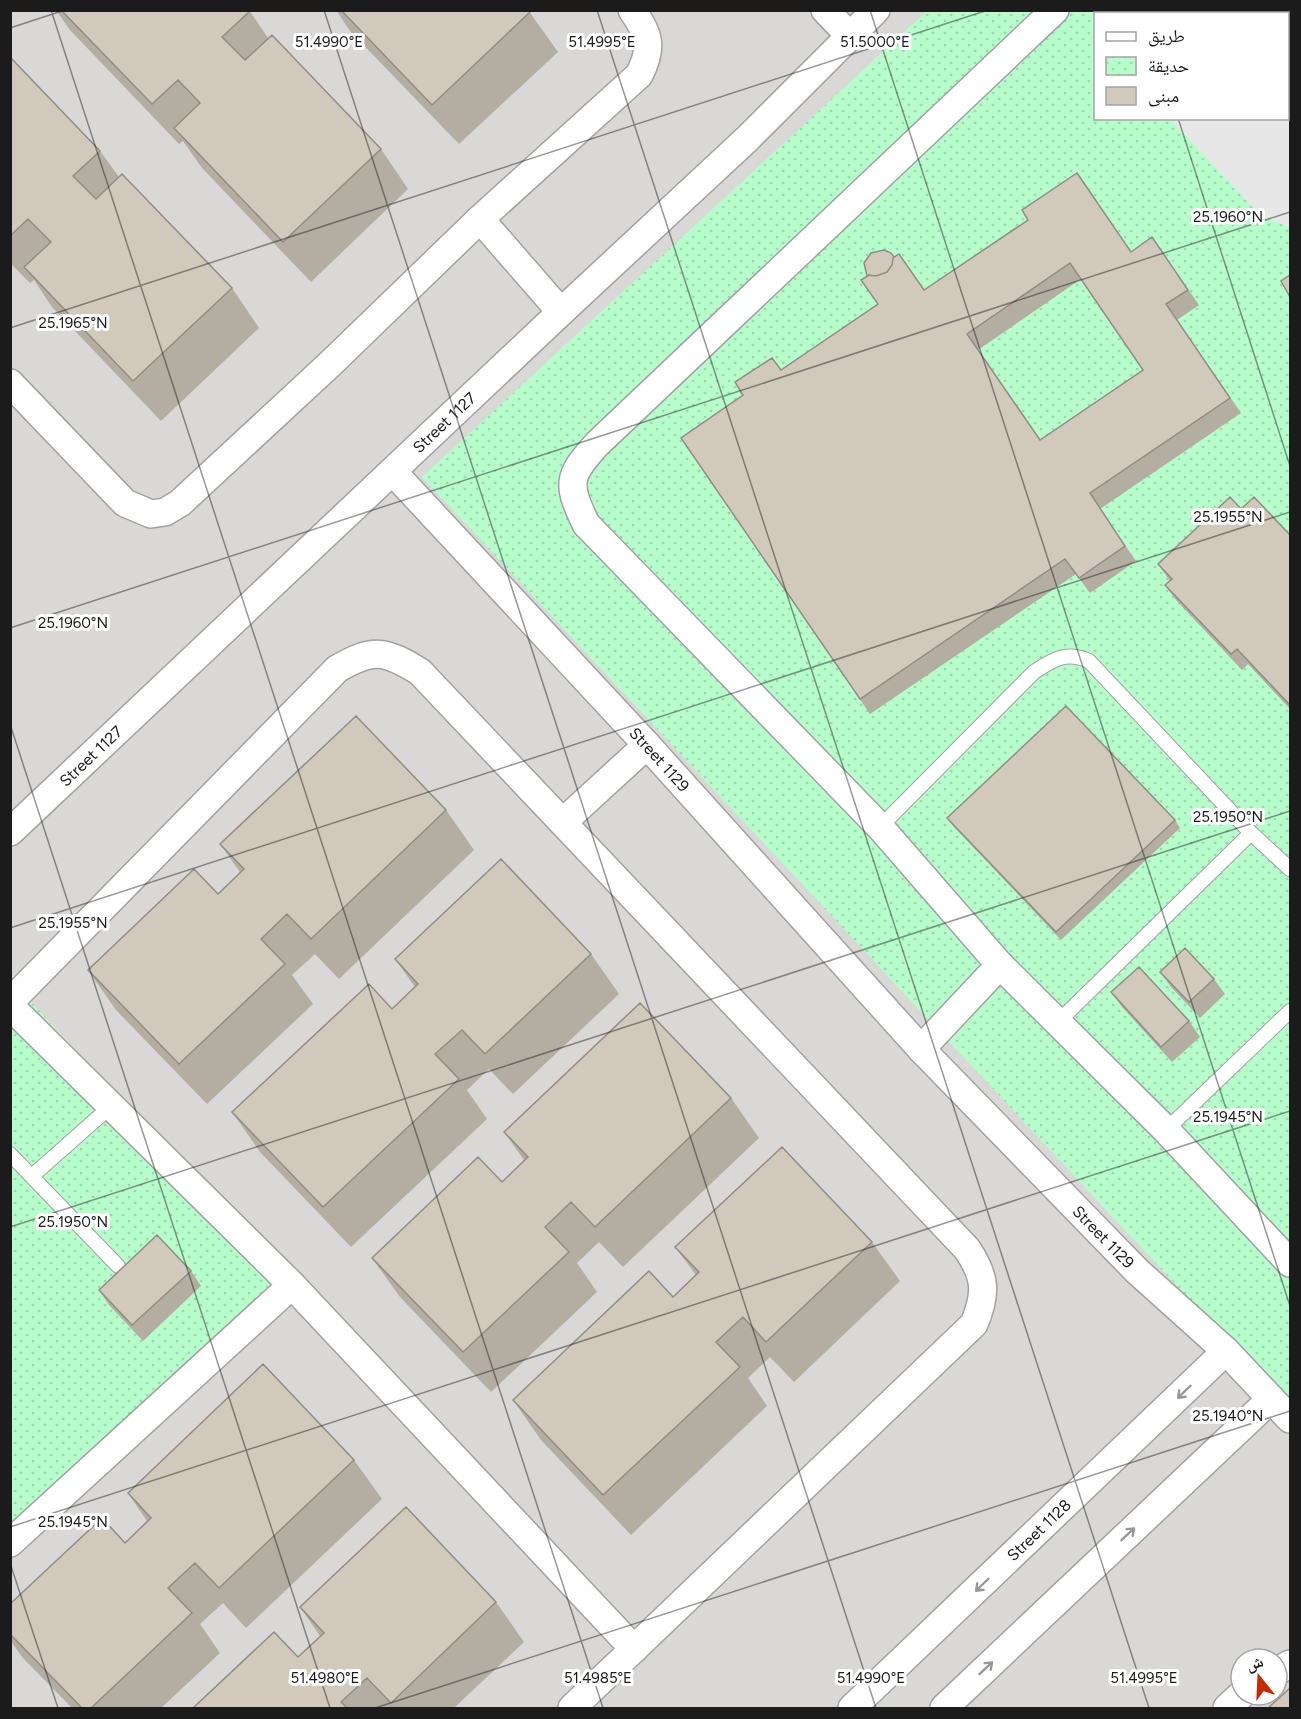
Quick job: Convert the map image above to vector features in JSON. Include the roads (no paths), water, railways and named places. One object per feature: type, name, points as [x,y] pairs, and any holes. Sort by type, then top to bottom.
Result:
[{"type":"street","points":[[10,383],[125,503],[151,514],[165,512],[180,503],[330,364],[480,219],[639,75],[647,59],[649,44],[644,27],[632,10]]},
{"type":"street","points":[[825,10],[850,36]]},
{"type":"street","name":"Street 1127","points":[[10,832],[747,139],[876,10]]},
{"type":"street","points":[[1055,10],[597,444],[581,462],[572,483],[576,502],[586,524],[880,827],[1000,965],[1166,1130],[1290,1263]]},
{"type":"street","points":[[480,219],[561,312]]},
{"type":"street","name":"Street 1129","points":[[393,472],[647,745],[921,1049],[1137,1271],[1226,1352],[1290,1419]]},
{"type":"street","points":[[572,1708],[634,1649],[974,1324],[982,1306],[983,1285],[978,1265],[967,1249],[420,672],[398,658],[377,653],[357,657],[337,669],[10,1004],[110,1107],[292,1285],[634,1649]]},
{"type":"street","points":[[563,822],[647,745]]},
{"type":"street","points":[[921,1049],[1000,965]]},
{"type":"street","points":[[10,1543],[292,1285]]},
{"type":"street","name":"Street 1128","points":[[852,1708],[1226,1352]]},
{"type":"street","points":[[944,1708],[1271,1399]]},
{"type":"lane","points":[[880,827],[1034,672],[1051,661],[1076,655],[1089,661],[1251,832],[1290,869]]},
{"type":"lane","points":[[1058,1022],[1251,832]]},
{"type":"lane","points":[[1166,1130],[1290,1011]]},
{"type":"lane","points":[[32,1176],[110,1107]]},
{"type":"lane","points":[[10,1154],[118,1266]]}]
